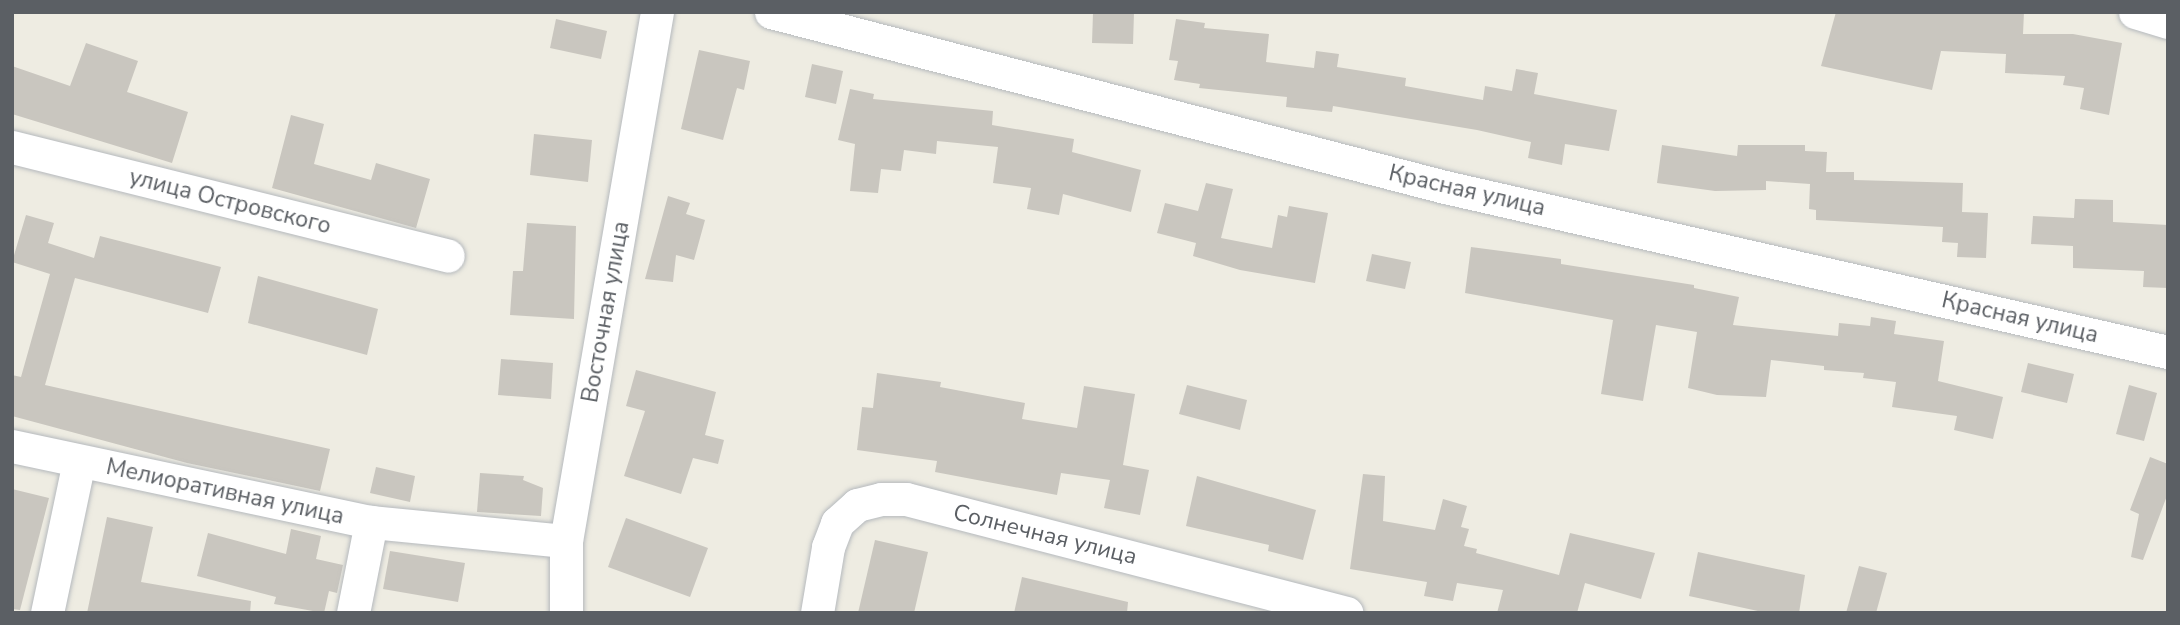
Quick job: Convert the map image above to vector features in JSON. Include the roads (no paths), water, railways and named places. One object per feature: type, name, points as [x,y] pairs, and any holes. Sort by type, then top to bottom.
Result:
[{"type":"street","name":"Восточная улица","points":[[566,613],[566,541],[657,12]]},
{"type":"street","name":"Красная улица","points":[[771,12],[1445,187],[2168,352]]},
{"type":"street","points":[[2135,12],[2168,22]]},
{"type":"street","name":"улица Островского","points":[[12,147],[448,256]]},
{"type":"street","name":"Мелиоративная улица","points":[[12,446],[372,522],[566,541]]},
{"type":"street","name":"Мелиоративная улица","points":[[47,613],[79,461]]},
{"type":"street","name":"Солнечная улица","points":[[817,613],[828,547],[837,523],[857,505],[906,499],[1347,613]]},
{"type":"street","name":"Мелиоративная улица","points":[[353,613],[372,522]]}]
